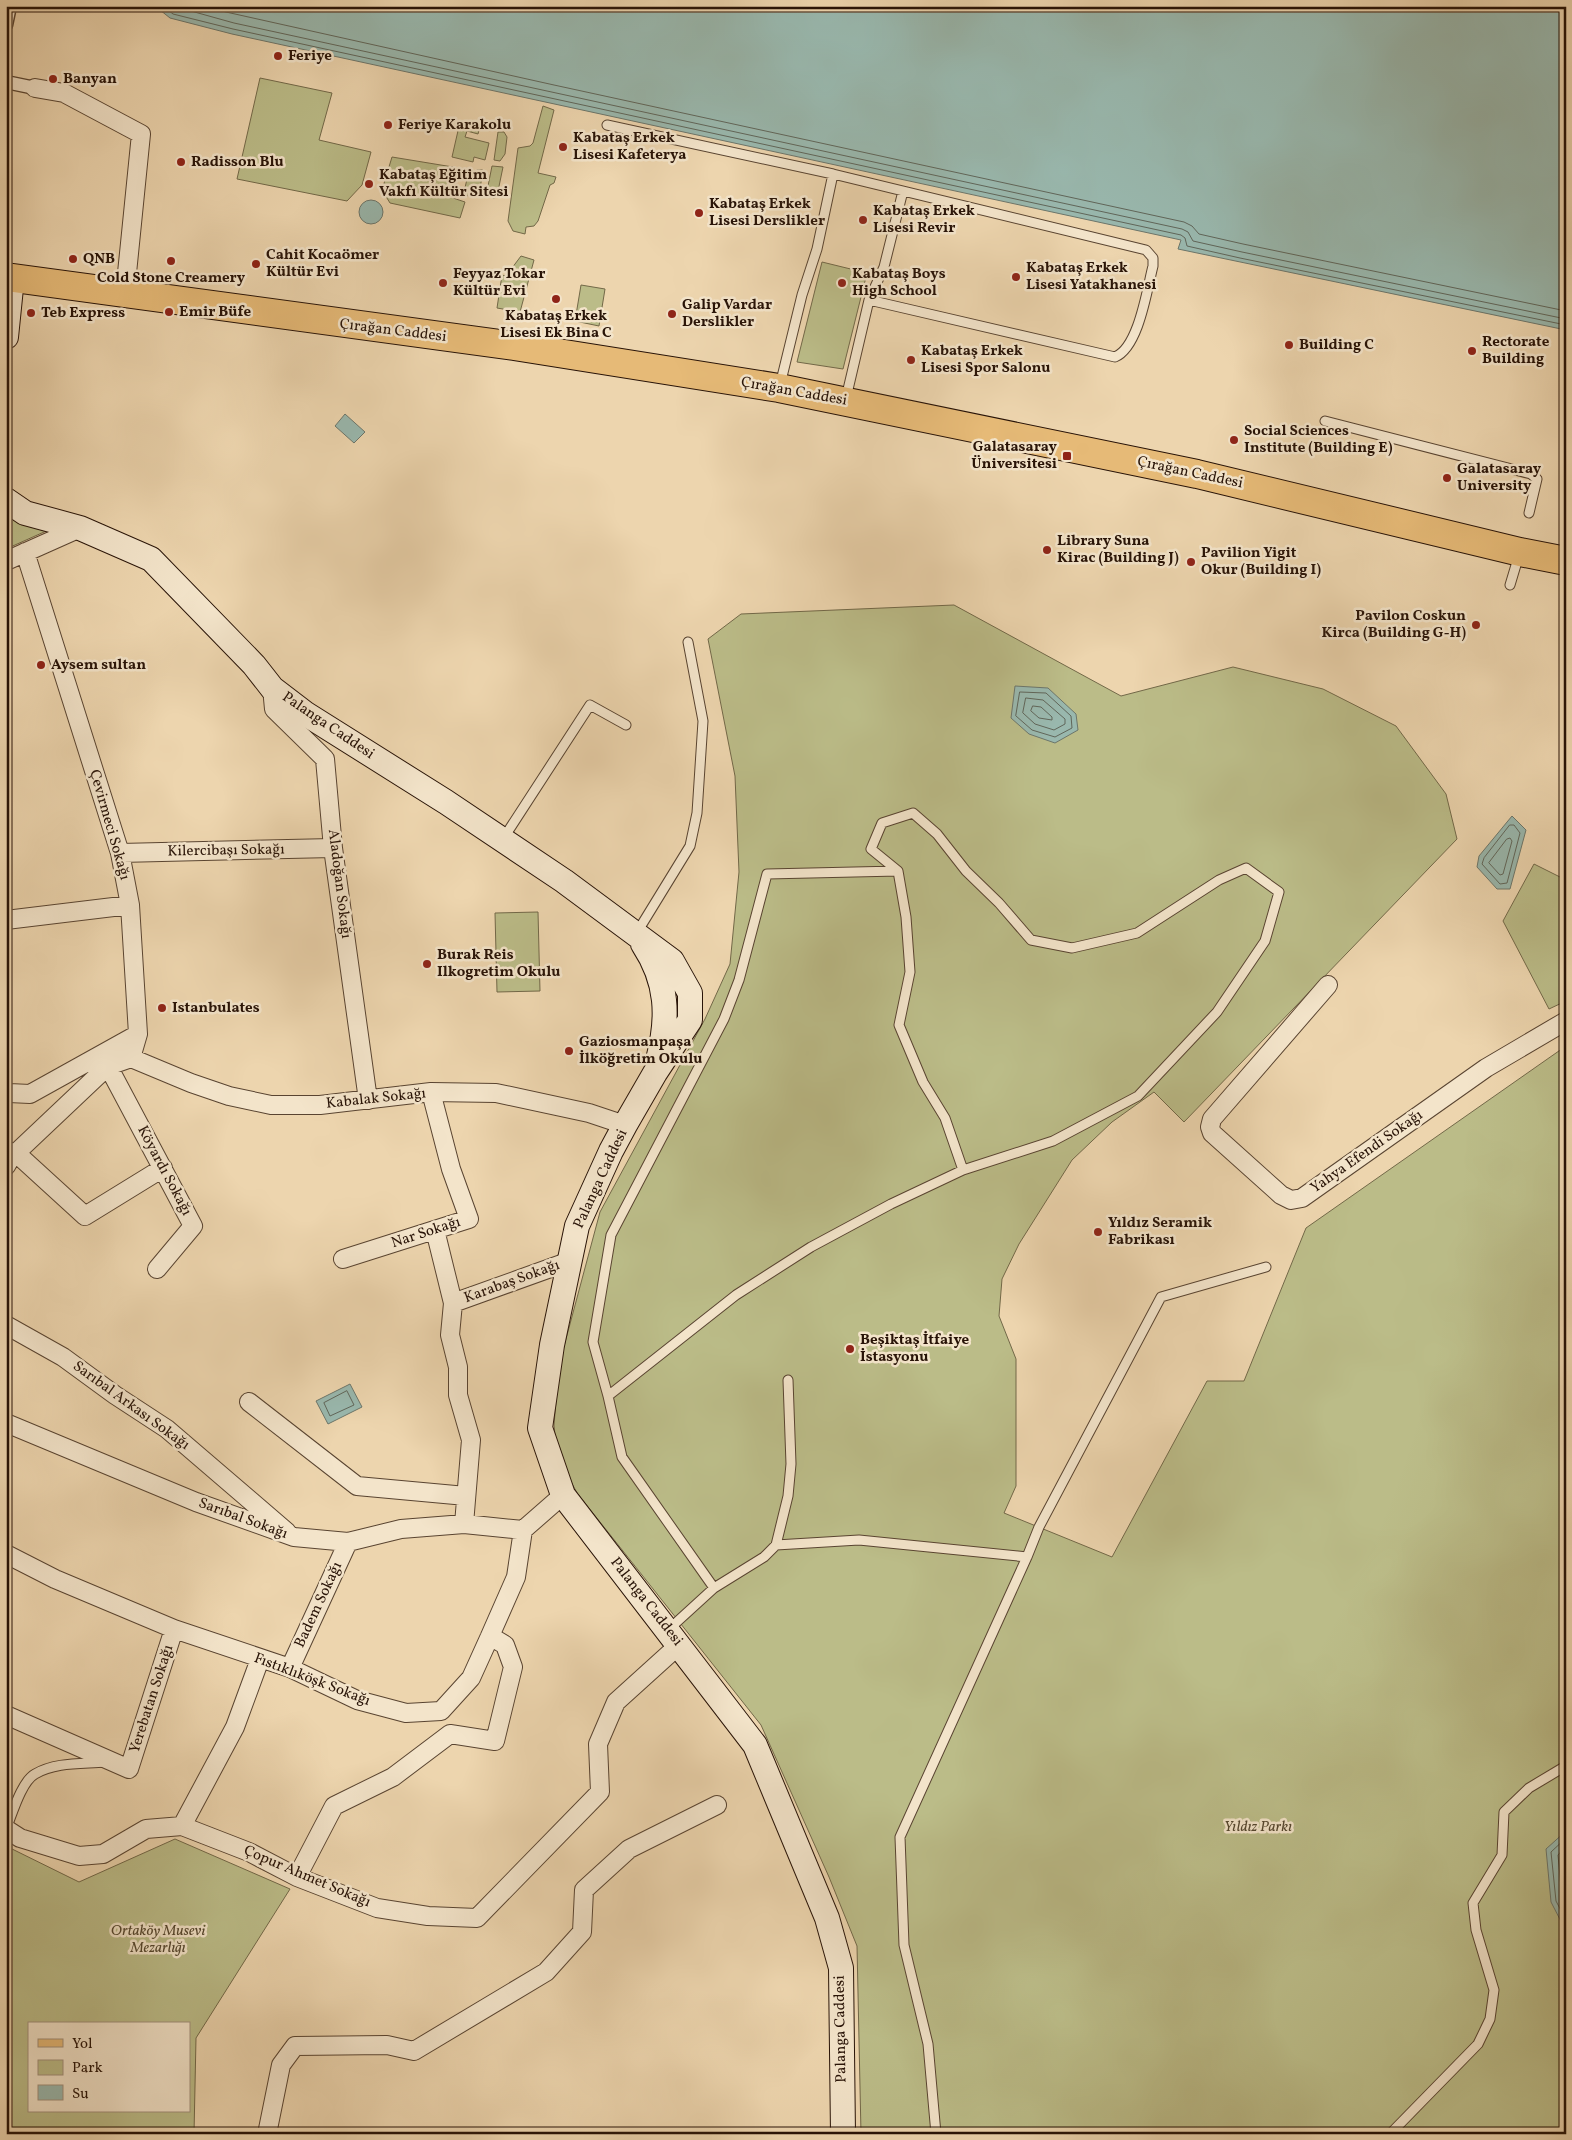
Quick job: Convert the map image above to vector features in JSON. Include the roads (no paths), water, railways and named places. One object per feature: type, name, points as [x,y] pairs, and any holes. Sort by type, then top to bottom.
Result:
[{"type":"main road","name":"Çırağan Caddesi","points":[[9,277],[514,346],[779,388],[1190,472],[1520,552],[1566,561]]},
{"type":"main road","points":[[6,336],[9,277]]},
{"type":"main road","name":"Palanga Caddesi","points":[[6,500],[25,513],[80,528],[151,560],[254,664],[272,688],[306,714],[446,802],[564,880],[636,934],[655,962],[663,989],[665,1032],[655,1072],[611,1151],[577,1226],[552,1345],[540,1428],[564,1496],[755,1746],[827,1918],[841,1968],[843,2134]]},
{"type":"street","points":[[6,82],[64,93],[141,134],[125,293]]},
{"type":"street","points":[[6,560],[80,528]]},
{"type":"street","name":"Çevirmeci Sokağı","points":[[25,552],[120,854],[130,905],[138,1034],[131,1058]]},
{"type":"street","name":"Aladoğan Sokağı","points":[[272,688],[274,709],[325,759],[333,848],[368,1100]]},
{"type":"street","name":"Kilercibaşı Sokağı","points":[[120,854],[333,848]]},
{"type":"street","points":[[6,920],[130,905]]},
{"type":"street","name":"Yahya Efendi Sokağı","points":[[1328,985],[1212,1119],[1210,1127],[1212,1133],[1281,1195],[1291,1200],[1302,1198],[1486,1068],[1566,1022]]},
{"type":"street","points":[[6,1091],[9,1094],[30,1094],[138,1034]]},
{"type":"street","points":[[131,1058],[108,1066],[11,1160],[85,1216],[164,1168]]},
{"type":"street","name":"Kabalak Sokağı","points":[[131,1058],[191,1084],[229,1096],[272,1105],[320,1105],[431,1092],[496,1093],[588,1114],[625,1125]]},
{"type":"street","name":"Köyardı Sokağı","points":[[108,1066],[164,1168],[193,1226],[157,1269]]},
{"type":"street","name":"Nar Sokağı","points":[[343,1259],[469,1219],[451,1169],[431,1092]]},
{"type":"street","points":[[435,1230],[453,1304],[450,1335],[458,1368],[458,1395],[471,1440],[464,1524]]},
{"type":"street","name":"Karabaş Sokağı","points":[[453,1304],[570,1261]]},
{"type":"street","name":"Sarıbal Arkası Sokağı","points":[[6,1325],[63,1357],[115,1395],[167,1428],[294,1537]]},
{"type":"street","points":[[249,1402],[357,1486],[466,1496]]},
{"type":"street","name":"Sarıbal Sokağı","points":[[6,1423],[196,1502],[294,1537],[348,1542],[402,1529],[464,1524],[523,1530]]},
{"type":"street","points":[[523,1530],[564,1496]]},
{"type":"street","name":"Fıstıklıköşk Sokağı","points":[[6,1554],[55,1579],[174,1629],[290,1668],[357,1700],[406,1713],[441,1711],[471,1678],[516,1577],[523,1530]]},
{"type":"street","name":"Badem Sokağı","points":[[290,1668],[348,1542]]},
{"type":"street","name":"Yerebatan Sokağı","points":[[113,1762],[129,1769],[174,1629]]},
{"type":"street","points":[[297,1877],[334,1806],[393,1776],[450,1734],[496,1741],[513,1667],[505,1645],[490,1636]]},
{"type":"street","name":"Çopur Ahmet Sokağı","points":[[6,1829],[20,1838],[79,1856],[103,1854],[146,1829],[182,1826],[249,1852],[297,1877],[377,1908],[428,1916],[477,1918],[600,1792],[598,1744],[616,1702],[673,1637]]},
{"type":"street","points":[[182,1826],[235,1727],[260,1659]]},
{"type":"street","points":[[10,1721],[113,1762]]},
{"type":"street","points":[[267,2134],[280,2065],[295,2046],[387,2044],[414,2051],[546,1972],[582,1932],[584,1890],[629,1849],[717,1805]]},
{"type":"lane","points":[[607,125],[833,174],[1146,250],[1152,258],[1153,266],[1130,343],[1118,355],[1110,357],[869,300]]},
{"type":"lane","points":[[779,388],[802,295],[817,249],[833,174]]},
{"type":"lane","points":[[845,401],[869,300],[884,268],[903,191]]},
{"type":"lane","points":[[1324,421],[1531,474],[1537,480],[1529,513]]},
{"type":"lane","points":[[1510,585],[1516,565]]},
{"type":"lane","points":[[636,934],[690,846],[697,813],[703,721],[688,642]]},
{"type":"lane","points":[[502,839],[590,705],[626,725]]},
{"type":"lane","points":[[608,1396],[736,1295],[803,1252],[891,1204],[963,1170],[1053,1141],[1138,1096],[1217,1012],[1266,941],[1280,892],[1246,868],[1219,880],[1137,933],[1072,948],[1031,940],[999,903],[966,871],[937,834],[913,813],[882,823],[871,849],[898,871],[906,917],[910,972],[899,1025],[922,1082],[945,1118],[963,1170]]},
{"type":"lane","points":[[714,1588],[622,1456],[593,1342],[611,1235],[724,1019],[739,980],[767,874],[898,871]]},
{"type":"lane","points":[[936,2134],[928,2044],[904,1945],[900,1837],[1040,1528],[1161,1297],[1266,1268]]},
{"type":"lane","points":[[673,1637],[714,1588],[764,1557],[776,1545],[788,1496],[791,1464],[788,1380]]},
{"type":"lane","points":[[776,1545],[859,1540],[1027,1558]]},
{"type":"lane","points":[[6,1829],[21,1791],[34,1774],[66,1764],[113,1762]]},
{"type":"lane","points":[[1390,2134],[1478,2044],[1490,2019],[1494,1990],[1476,1930],[1473,1903],[1502,1855],[1504,1812],[1530,1788],[1566,1764]]},
{"type":"water","points":[[155,6],[1566,6],[1566,330],[1178,249],[1181,240],[232,34],[170,18]]},
{"type":"water","points":[[371,200],[380,203],[383,212],[380,221],[371,224],[362,221],[359,212],[362,203]]},
{"type":"water","points":[[345,414],[365,432],[354,443],[335,426]]},
{"type":"water","points":[[1015,686],[1048,688],[1076,714],[1078,730],[1055,743],[1029,734],[1011,718]]},
{"type":"water","points":[[1512,816],[1526,830],[1510,889],[1497,889],[1477,867],[1479,856]]},
{"type":"water","points":[[350,1384],[362,1407],[328,1424],[316,1401]]},
{"type":"water","points":[[1566,1831],[1566,1931],[1551,1902],[1546,1849]]},
{"type":"waterway","points":[[1562,2134],[1566,2130]]},
{"type":"place","name":"Feriye","points":[[278,56]]},
{"type":"place","name":"Banyan","points":[[53,79]]},
{"type":"place","name":"Feriye Karakolu","points":[[388,125]]},
{"type":"place","name":"Kabataş Erkek Lisesi Kafeterya","points":[[563,147]]},
{"type":"place","name":"Radisson Blu","points":[[181,162]]},
{"type":"place","name":"Kabataş Eğitim Vakfı Kültür Sitesi","points":[[369,184]]},
{"type":"place","name":"Kabataş Erkek Lisesi Derslikler","points":[[699,213]]},
{"type":"place","name":"Kabataş Erkek Lisesi Revir","points":[[863,220]]},
{"type":"place","name":"QNB","points":[[73,259]]},
{"type":"place","name":"Cold Stone Creamery","points":[[171,261]]},
{"type":"place","name":"Cahit Kocaömer Kültür Evi","points":[[256,264]]},
{"type":"place","name":"Kabataş Erkek Lisesi Yatakhanesi","points":[[1016,277]]},
{"type":"place","name":"Feyyaz Tokar Kültür Evi","points":[[443,283]]},
{"type":"place","name":"Kabataş Boys High School","points":[[842,283]]},
{"type":"place","name":"Kabataş Erkek Lisesi Ek Bina C","points":[[556,299]]},
{"type":"place","name":"Emir Büfe","points":[[169,312]]},
{"type":"place","name":"Teb Express","points":[[31,313]]},
{"type":"place","name":"Galip Vardar Derslikler","points":[[672,314]]},
{"type":"place","name":"Building C","points":[[1289,345]]},
{"type":"place","name":"Rectorate Building","points":[[1472,351]]},
{"type":"place","name":"Kabataş Erkek Lisesi Spor Salonu","points":[[911,360]]},
{"type":"place","name":"Social Sciences Institute (Building E)","points":[[1234,440]]},
{"type":"place","name":"Galatasaray Üniversitesi","points":[[1067,456]]},
{"type":"place","name":"Galatasaray University","points":[[1447,478]]},
{"type":"place","name":"Library Suna Kirac (Building J)","points":[[1047,550]]},
{"type":"place","name":"Pavilion Yigit Okur (Building I)","points":[[1191,562]]},
{"type":"place","name":"Pavilon Coskun Kirca (Building G-H)","points":[[1476,625]]},
{"type":"place","name":"Aysem sultan","points":[[41,665]]},
{"type":"place","name":"Burak Reis Ilkogretim Okulu","points":[[427,964]]},
{"type":"place","name":"Istanbulates","points":[[162,1008]]},
{"type":"place","name":"Gaziosmanpaşa İlköğretim Okulu","points":[[569,1051]]},
{"type":"place","name":"Yıldız Seramik Fabrikası","points":[[1098,1232]]},
{"type":"place","name":"Beşiktaş İtfaiye İstasyonu","points":[[850,1349]]},
{"type":"park label","name":"Yıldız Parkı","points":[[1258,1827]]},
{"type":"park label","name":"Ortaköy Musevi Mezarlığı","points":[[158,1940]]}]
